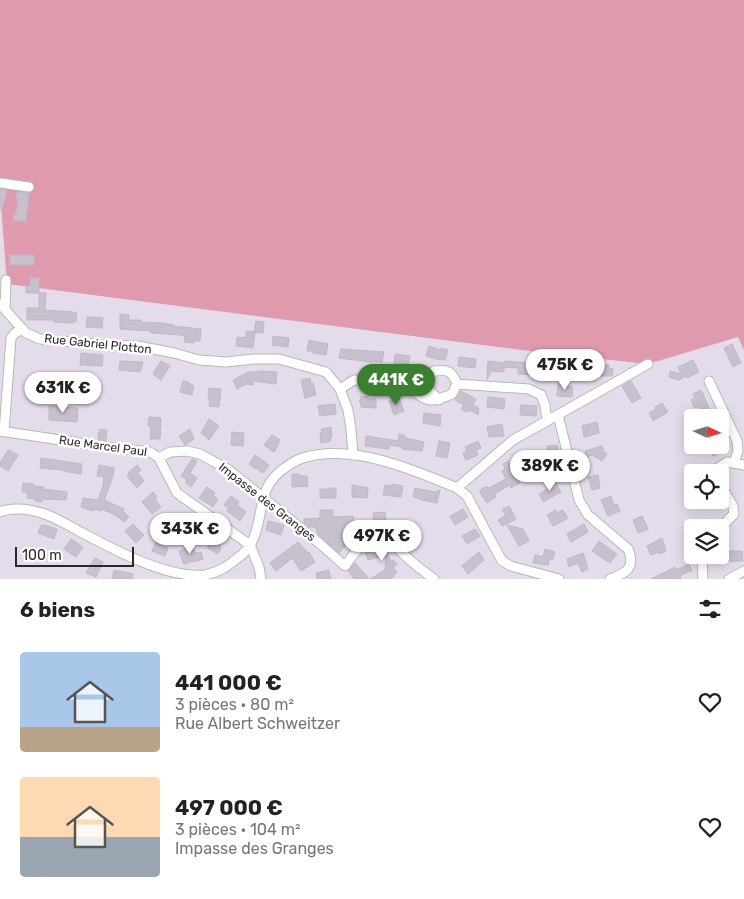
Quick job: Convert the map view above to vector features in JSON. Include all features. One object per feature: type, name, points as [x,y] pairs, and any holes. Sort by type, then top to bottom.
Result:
[{"type":"street","points":[[0,183],[29,187]]},
{"type":"street","points":[[2,306],[6,280]]},
{"type":"street","name":"Rue Gabriel Plotton","points":[[2,306],[26,332],[40,338],[106,345],[138,346],[199,360],[226,362],[279,359],[326,372],[340,388],[348,410],[353,455]]},
{"type":"street","points":[[2,431],[11,338],[15,332],[23,329]]},
{"type":"street","points":[[456,488],[513,440],[648,364]]},
{"type":"street","points":[[340,388],[354,380],[408,385],[426,400],[439,400],[452,394],[457,384],[449,371],[434,371],[429,379],[429,390],[439,400]]},
{"type":"street","points":[[709,380],[737,441],[738,451],[734,462]]},
{"type":"street","points":[[457,384],[529,389],[541,395],[545,405],[547,421]]},
{"type":"street","points":[[558,414],[579,500],[588,514],[628,549],[631,557],[630,566],[624,574],[610,579]]},
{"type":"street","name":"Rue Marcel Paul","points":[[2,431],[150,452],[159,458],[177,493],[250,545]]},
{"type":"street","name":"Impasse des Granges","points":[[159,458],[170,452],[187,451],[200,454],[229,470],[319,542],[345,566],[364,543],[380,537],[403,536]]},
{"type":"street","points":[[0,512],[21,509],[37,511],[59,520],[138,562],[157,570],[180,576],[203,576],[224,569],[250,545],[269,484],[281,470],[302,458],[324,454],[353,455],[417,471],[456,488],[467,496],[502,561],[511,566],[559,579]]},
{"type":"street","points":[[723,464],[734,462],[744,465]]},
{"type":"street","points":[[729,500],[734,514],[729,519]]},
{"type":"street","points":[[388,537],[412,563],[434,579]]},
{"type":"street","points":[[250,545],[262,579]]},
{"type":"street","points":[[702,564],[703,579]]},
{"type":"street","points":[[736,577],[744,570]]},
{"type":"shaded area","points":[[0,0],[744,0],[744,350],[738,337],[648,364],[538,352],[7,284],[0,191]]},
{"type":"building","points":[[0,189],[7,190],[2,209],[0,209]]},
{"type":"building","points":[[17,192],[29,193],[26,222],[13,220],[14,214],[16,214]]},
{"type":"building","points":[[10,255],[34,255],[34,265],[10,265]]},
{"type":"building","points":[[30,278],[39,278],[39,293],[26,293],[26,286],[30,286]]},
{"type":"building","points":[[39,293],[46,293],[45,310],[77,313],[76,322],[27,320],[27,308],[39,308]]},
{"type":"building","points":[[120,314],[129,315],[128,320],[141,320],[141,322],[201,329],[200,341],[194,341],[194,343],[184,342],[185,336],[181,335],[120,329]]},
{"type":"building","points":[[87,317],[103,318],[102,328],[86,327]]},
{"type":"building","points":[[256,321],[264,322],[263,333],[254,332]]},
{"type":"building","points":[[246,331],[255,332],[253,348],[236,346],[237,337],[246,338]]},
{"type":"building","points":[[273,336],[289,338],[288,347],[272,345]]},
{"type":"building","points":[[309,340],[328,344],[326,355],[307,351]]},
{"type":"building","points":[[732,344],[741,363],[733,367],[724,348]]},
{"type":"building","points":[[429,346],[448,350],[445,360],[426,356]]},
{"type":"building","points":[[341,349],[384,352],[382,362],[372,362],[339,358]]},
{"type":"building","points":[[81,353],[103,355],[102,366],[80,365]]},
{"type":"building","points":[[395,354],[410,356],[408,367],[394,365]]},
{"type":"building","points":[[459,357],[476,359],[475,368],[458,366]]},
{"type":"building","points":[[541,358],[568,360],[567,370],[547,367],[546,373],[535,372],[534,375],[518,374],[518,368],[504,367],[505,361],[541,364]]},
{"type":"building","points":[[693,360],[699,372],[679,380],[669,377],[670,371],[681,374],[678,367]]},
{"type":"building","points":[[120,361],[143,362],[140,372],[119,370]]},
{"type":"building","points":[[161,361],[170,366],[161,380],[153,374]]},
{"type":"building","points":[[488,361],[504,363],[504,372],[491,371],[487,380]]},
{"type":"building","points":[[594,364],[609,365],[608,368],[613,369],[612,376],[593,374]]},
{"type":"building","points":[[247,372],[277,372],[276,384],[253,381],[253,385],[246,384],[237,389],[233,380]]},
{"type":"building","points":[[310,378],[316,395],[305,398],[301,380]]},
{"type":"building","points":[[183,381],[194,386],[192,395],[180,392]]},
{"type":"building","points":[[631,381],[641,398],[632,403],[622,386]]},
{"type":"building","points":[[558,384],[573,387],[572,397],[557,396]]},
{"type":"building","points":[[209,388],[221,389],[219,407],[209,406]]},
{"type":"building","points":[[701,390],[710,409],[700,409],[699,406],[695,408],[691,400],[695,397],[693,394]]},
{"type":"building","points":[[461,391],[476,399],[473,405],[479,408],[478,415],[470,410],[467,412],[461,409],[464,405],[455,400]]},
{"type":"building","points":[[361,396],[368,397],[368,399],[376,399],[376,408],[361,407],[359,401]]},
{"type":"building","points":[[398,397],[404,411],[394,415],[389,401]]},
{"type":"building","points":[[488,397],[505,399],[504,409],[487,407]]},
{"type":"building","points":[[662,403],[668,412],[653,421],[649,413]]},
{"type":"building","points":[[335,404],[336,414],[320,416],[318,406]]},
{"type":"building","points":[[521,405],[537,406],[536,416],[520,415]]},
{"type":"building","points":[[49,406],[78,408],[77,422],[49,420]]},
{"type":"building","points":[[424,413],[441,415],[440,426],[423,423]]},
{"type":"building","points":[[149,417],[161,418],[160,439],[150,439],[151,426],[148,426]]},
{"type":"building","points":[[209,419],[219,426],[209,440],[201,433]]},
{"type":"building","points":[[597,422],[599,433],[584,437],[582,426]]},
{"type":"building","points":[[502,424],[504,436],[489,437],[487,427]]},
{"type":"building","points":[[331,427],[331,441],[321,443],[321,429]]},
{"type":"building","points":[[100,429],[107,430],[106,441],[98,439]]},
{"type":"building","points":[[190,429],[194,439],[185,445],[179,436]]},
{"type":"building","points":[[232,432],[244,433],[243,446],[231,445]]},
{"type":"building","points":[[399,434],[406,436],[405,438],[424,442],[422,451],[402,449],[402,447],[390,445],[389,449],[365,446],[366,436],[398,441]]},
{"type":"building","points":[[272,435],[280,440],[274,452],[264,445]]},
{"type":"building","points":[[439,441],[450,443],[447,458],[436,456]]},
{"type":"building","points":[[478,441],[481,448],[476,450],[478,455],[466,460],[463,453],[467,451],[465,447]]},
{"type":"building","points":[[557,445],[560,463],[550,465],[547,446]]},
{"type":"building","points":[[602,446],[604,450],[602,451],[607,454],[602,461],[592,455],[587,457],[585,451]]},
{"type":"building","points":[[8,450],[18,455],[8,471],[0,466],[0,463]]},
{"type":"building","points":[[529,452],[539,465],[530,472],[519,460]]},
{"type":"building","points":[[255,455],[269,465],[263,473],[249,464]]},
{"type":"building","points":[[41,458],[82,464],[81,474],[40,468]]},
{"type":"building","points":[[192,459],[197,461],[190,473],[197,478],[191,487],[186,483],[186,479],[181,476]]},
{"type":"building","points":[[508,461],[520,483],[511,488],[510,485],[494,494],[496,497],[487,503],[480,490],[485,487],[489,488],[506,479],[502,471],[505,469],[503,464]]},
{"type":"building","points":[[99,465],[114,468],[104,500],[124,509],[123,511],[129,517],[124,522],[102,509],[101,511],[94,509],[93,511],[81,507],[83,498],[98,500],[104,477],[97,476]]},
{"type":"building","points":[[137,465],[141,470],[138,473],[144,481],[137,488],[127,476]]},
{"type":"building","points":[[292,474],[307,476],[308,486],[292,487]]},
{"type":"building","points":[[598,475],[600,488],[592,490],[588,477]]},
{"type":"building","points":[[552,476],[561,492],[543,502],[539,494],[553,486]]},
{"type":"building","points":[[23,483],[44,487],[43,489],[67,492],[66,500],[42,499],[42,502],[27,498],[28,492],[22,492]]},
{"type":"building","points":[[393,484],[403,486],[401,497],[383,495],[385,485],[392,486]]},
{"type":"building","points":[[352,485],[368,488],[367,498],[352,497]]},
{"type":"building","points":[[207,487],[215,493],[213,496],[218,499],[213,507],[199,498]]},
{"type":"building","points":[[336,488],[336,498],[320,498],[320,489]]},
{"type":"building","points":[[415,488],[435,492],[440,490],[437,503],[413,497]]},
{"type":"building","points":[[153,492],[156,496],[156,501],[161,507],[152,514],[142,502]]},
{"type":"building","points":[[231,496],[239,502],[237,505],[246,512],[240,521],[227,511],[229,508],[224,505]]},
{"type":"building","points":[[611,496],[614,505],[617,504],[620,511],[608,516],[601,500]]},
{"type":"building","points":[[509,506],[516,519],[502,526],[498,520],[506,515],[502,510]]},
{"type":"building","points":[[463,509],[468,517],[455,525],[450,516]]},
{"type":"building","points":[[320,510],[333,510],[333,517],[353,516],[359,540],[346,545],[339,553],[318,534],[315,527],[309,527],[304,523],[304,519],[320,518]]},
{"type":"building","points":[[556,510],[557,513],[563,510],[568,518],[553,526],[547,515]]},
{"type":"building","points":[[385,512],[387,531],[375,532],[373,513]]},
{"type":"building","points":[[173,513],[185,521],[179,530],[166,522]]},
{"type":"building","points":[[642,516],[648,529],[638,533],[633,520]]},
{"type":"building","points":[[268,521],[284,525],[281,535],[266,530]]},
{"type":"building","points":[[408,523],[417,524],[415,535],[409,534],[406,531]]},
{"type":"building","points":[[133,524],[144,535],[136,543],[125,531]]},
{"type":"building","points":[[584,524],[588,532],[571,542],[567,534]]},
{"type":"building","points":[[41,525],[57,529],[54,539],[38,533]]},
{"type":"building","points":[[507,525],[523,529],[529,541],[519,546]]},
{"type":"building","points":[[475,529],[480,536],[467,544],[462,536]]},
{"type":"building","points":[[215,535],[223,539],[218,554],[207,548]]},
{"type":"building","points":[[662,538],[666,551],[651,555],[647,546]]},
{"type":"building","points":[[71,539],[83,547],[76,557],[64,549]]},
{"type":"building","points":[[599,541],[617,554],[610,563],[592,551]]},
{"type":"building","points":[[156,542],[168,548],[165,556],[152,551]]},
{"type":"building","points":[[298,542],[309,552],[315,562],[301,571],[292,558],[276,571],[270,563]]},
{"type":"building","points":[[384,543],[390,560],[397,564],[393,568],[397,572],[391,579],[370,579],[385,570],[386,555],[368,560],[365,551]]},
{"type":"building","points":[[193,546],[195,553],[201,552],[203,559],[184,564],[179,551]]},
{"type":"building","points":[[545,549],[555,552],[553,559],[549,559],[548,565],[533,563],[535,555],[543,557]]},
{"type":"building","points":[[729,551],[742,551],[743,561],[729,561]]},
{"type":"building","points":[[479,552],[484,560],[468,574],[462,566]]},
{"type":"building","points":[[583,553],[588,569],[582,572],[578,563],[569,567],[567,559]]},
{"type":"building","points":[[95,558],[103,562],[96,577],[86,573]]},
{"type":"building","points":[[355,563],[369,579],[354,579],[348,571]]},
{"type":"building","points":[[689,564],[692,570],[680,576],[681,579],[651,579],[675,567],[677,570]]},
{"type":"building","points":[[114,570],[133,574],[132,579],[112,579]]},
{"type":"building","points":[[329,570],[331,579],[317,579],[316,573]]}]
